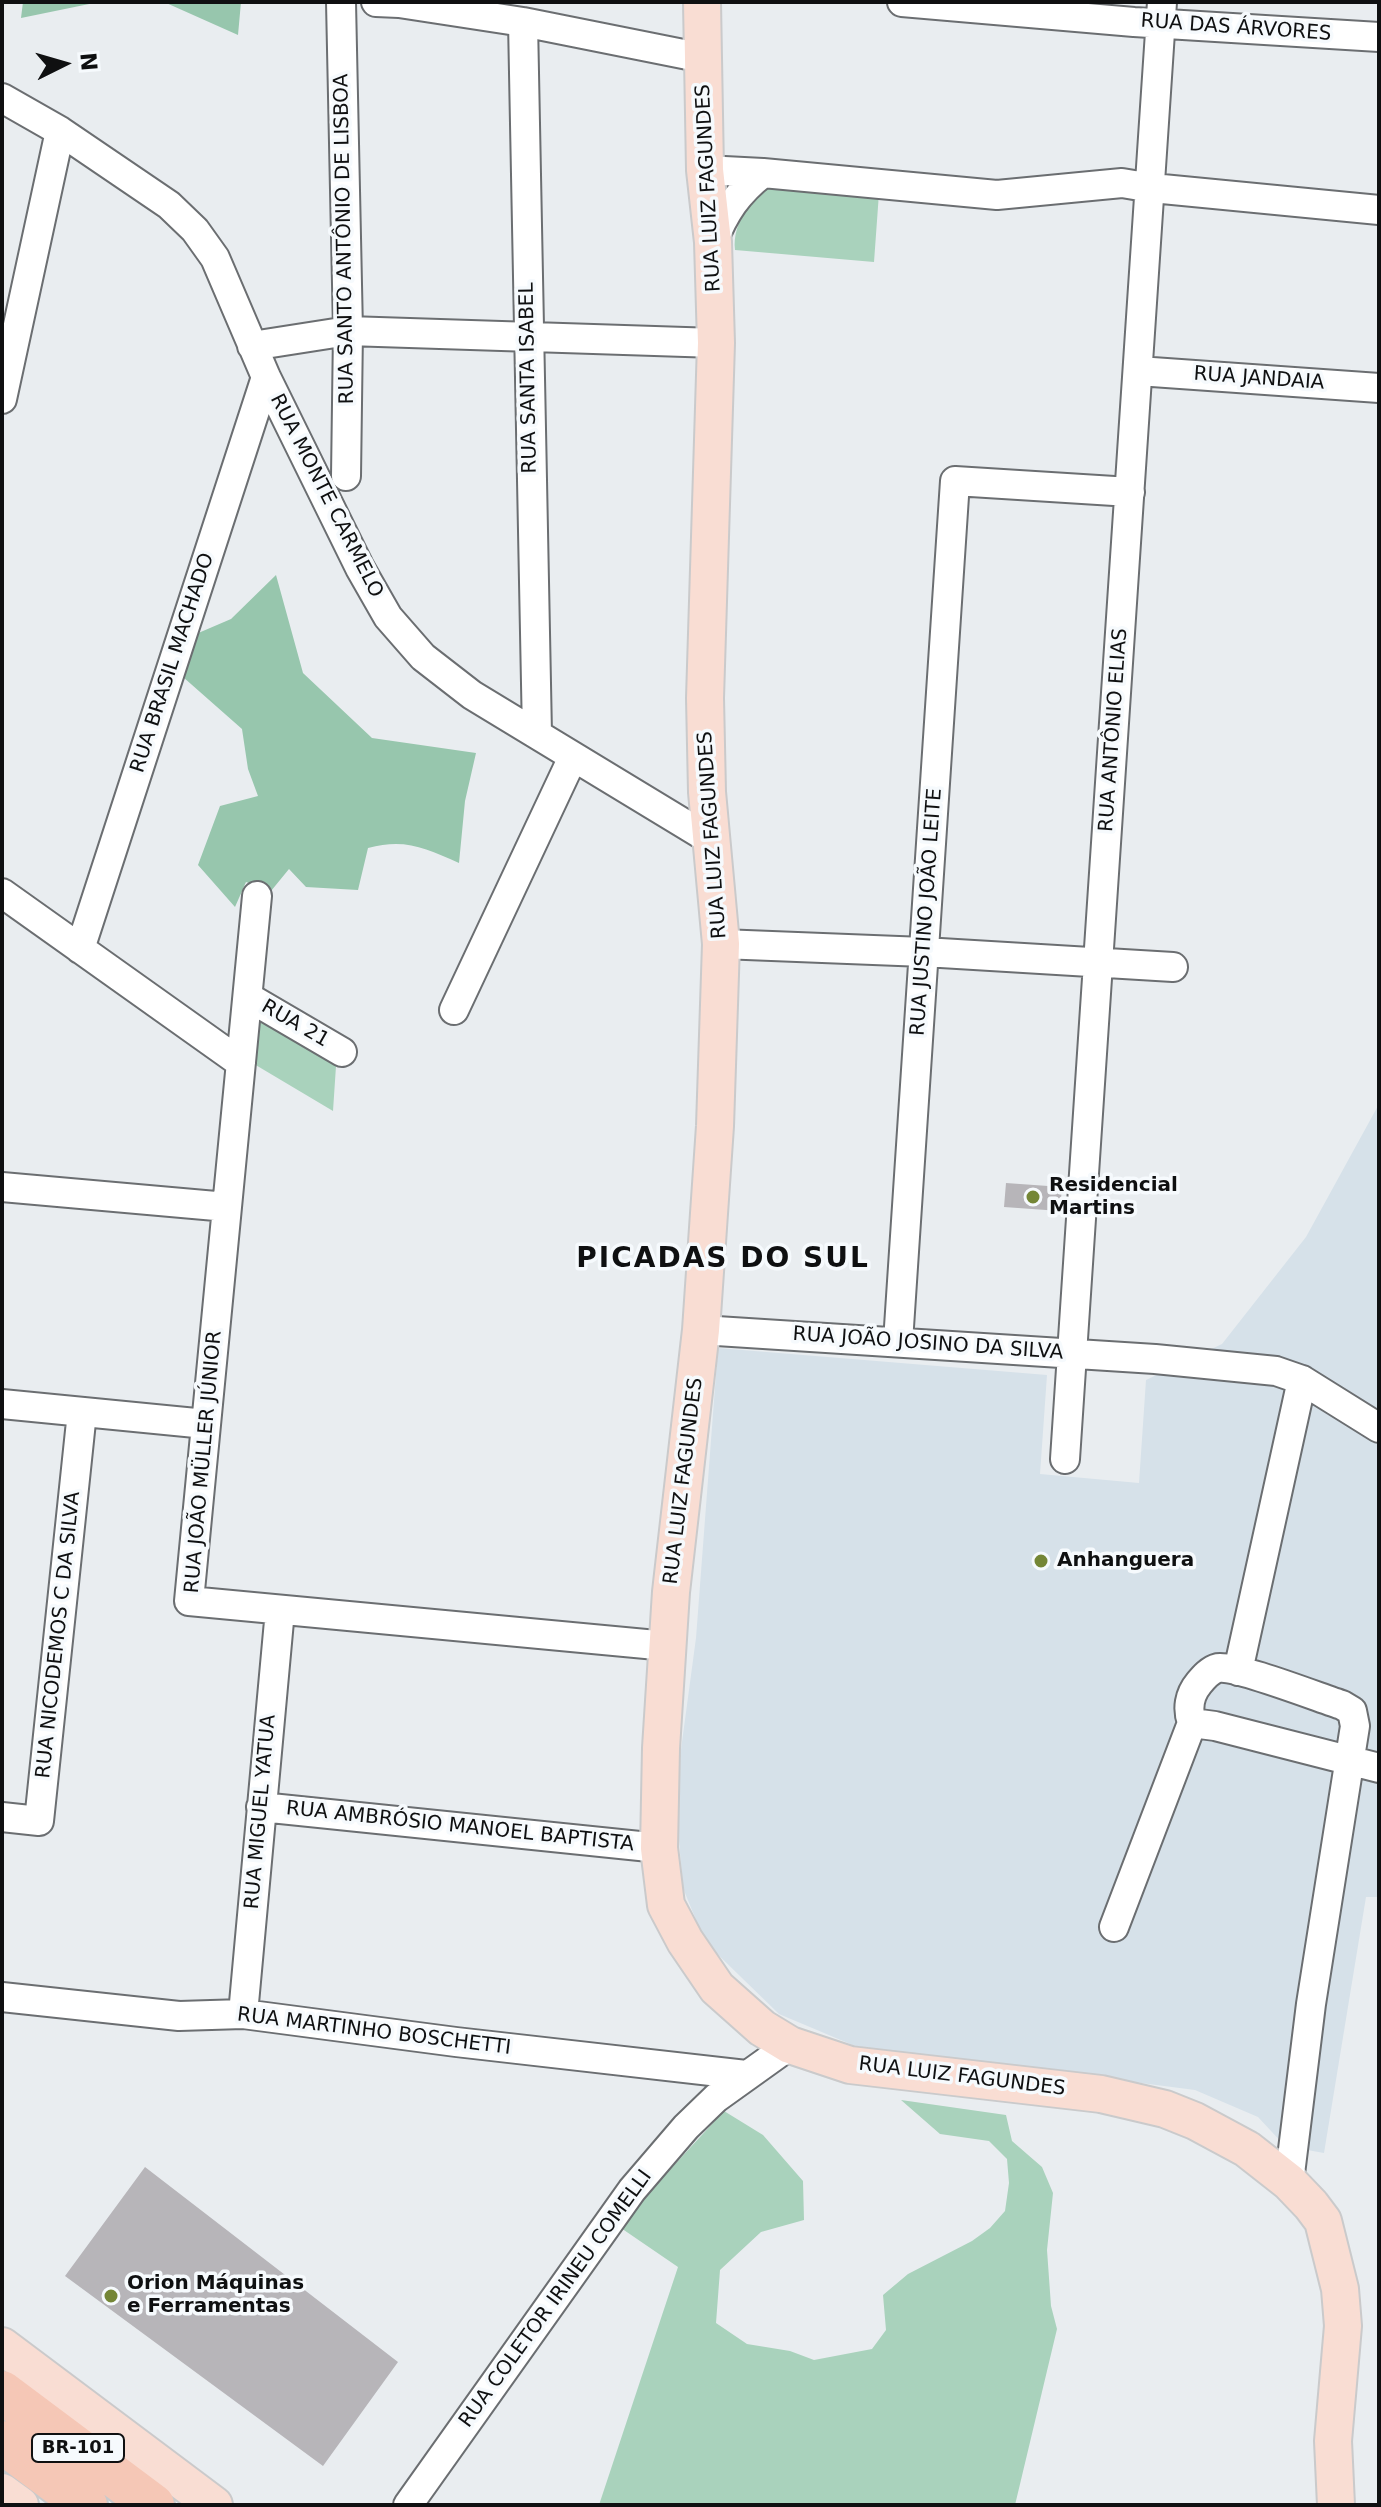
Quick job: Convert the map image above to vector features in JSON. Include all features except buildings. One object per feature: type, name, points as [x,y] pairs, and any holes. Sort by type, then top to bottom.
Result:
[{"type":"highway","name":"BR-101","points":[[2,2392],[153,2505]]},
{"type":"highway","name":"BR-101","points":[[2,2442],[86,2505]]},
{"type":"main road","name":"RUA LUIZ FAGUNDES","points":[[702,2],[705,170],[713,242],[716,343],[705,698],[711,840],[721,944],[715,1126],[701,1330],[671,1592],[661,1748],[659,1848],[666,1905],[685,1941],[717,1988],[762,2028],[790,2045],[850,2065],[1101,2094],[1165,2109],[1247,2149],[1289,2182],[1323,2221],[1340,2289],[1343,2326],[1333,2441],[1336,2505]]},
{"type":"main road","points":[[2,2346],[214,2505]]},
{"type":"main road","points":[[2,2492],[20,2505]]},
{"type":"street","name":"RUA SANTO ANTÔNIO DE LISBOA","points":[[341,2],[348,331],[346,476]]},
{"type":"street","points":[[376,2],[523,22],[703,58]]},
{"type":"street","name":"RUA DAS ÁRVORES","points":[[902,2],[1162,13],[1379,37]]},
{"type":"street","name":"RUA ANTÔNIO ELIAS","points":[[1065,1459],[1162,13]]},
{"type":"street","name":"RUA SANTA ISABEL","points":[[523,22],[537,734]]},
{"type":"street","name":"RUA MONTE CARMELO","points":[[2,98],[60,131],[184,216],[215,258],[266,377],[360,568],[398,631],[440,673],[711,840]]},
{"type":"street","points":[[2,399],[60,131]]},
{"type":"street","points":[[705,170],[997,195],[1122,183],[1379,210]]},
{"type":"street","points":[[713,242],[730,205],[745,187],[763,173]]},
{"type":"street","points":[[252,346],[348,331],[716,343]]},
{"type":"street","name":"RUA JANDAIA","points":[[1138,371],[1379,388]]},
{"type":"street","name":"RUA BRASIL MACHADO","points":[[80,949],[266,377]]},
{"type":"street","name":"RUA JUSTINO JOÃO LEITE","points":[[898,1342],[955,481],[1130,492]]},
{"type":"street","points":[[454,1010],[573,757]]},
{"type":"street","points":[[2,893],[241,1063]]},
{"type":"street","name":"RUA JOÃO MÜLLER JÚNIOR","points":[[257,896],[189,1601],[667,1646]]},
{"type":"street","points":[[721,944],[1173,967]]},
{"type":"street","name":"RUA 21","points":[[248,997],[342,1052]]},
{"type":"street","points":[[2,1187],[227,1207]]},
{"type":"street","name":"RUA JOÃO JOSINO DA SILVA","points":[[701,1330],[1072,1353],[1276,1371],[1302,1380],[1379,1428]]},
{"type":"street","points":[[1238,1671],[1302,1380]]},
{"type":"street","points":[[2,1404],[206,1424]]},
{"type":"street","name":"RUA NICODEMOS C DA SILVA","points":[[2,1817],[39,1821],[82,1412]]},
{"type":"street","name":"RUA MIGUEL YATUA","points":[[243,2014],[280,1610]]},
{"type":"street","points":[[1114,1927],[1192,1723],[1189,1713],[1192,1692],[1208,1673],[1219,1668],[1238,1671],[1352,1711],[1355,1726],[1311,2004],[1289,2182]]},
{"type":"street","points":[[1192,1723],[1215,1726],[1379,1768]]},
{"type":"street","name":"RUA AMBRÓSIO MANOEL BAPTISTA","points":[[261,1807],[659,1848]]},
{"type":"street","name":"RUA MARTINHO BOSCHETTI","points":[[2,1997],[179,2016],[243,2014],[746,2075]]},
{"type":"street","name":"RUA COLETOR IRINEU COMELLI","points":[[408,2505],[632,2190],[686,2127],[716,2098],[790,2045]]},
{"type":"shaded area","name":"Anhanguera","points":[[1379,1104],[1379,1897],[1366,1897],[1324,2153],[1285,2146],[1258,2117],[1195,2090],[855,2046],[779,2014],[705,1942],[683,1888],[675,1794],[696,1638],[718,1348],[1047,1375],[1040,1474],[1139,1483],[1146,1380],[1222,1344],[1306,1237]]},
{"type":"green space","points":[[23,2],[99,2],[21,18]]},
{"type":"green space","points":[[164,2],[241,2],[238,35]]},
{"type":"green space","points":[[772,179],[879,193],[874,262],[735,250],[740,220]]},
{"type":"green space","points":[[276,575],[303,673],[372,738],[476,753],[465,801],[459,863],[415,846],[381,845],[368,848],[358,890],[306,887],[289,869],[271,891],[246,882],[235,907],[198,865],[220,806],[258,796],[248,769],[242,729],[183,677],[196,634],[231,619]]},
{"type":"green space","points":[[257,1017],[336,1066],[333,1111],[254,1064]]},
{"type":"green space","points":[[901,2100],[1006,2115],[1012,2141],[1042,2167],[1053,2193],[1047,2250],[1051,2306],[1057,2329],[1015,2505],[599,2505],[678,2267],[618,2226],[724,2111],[763,2135],[803,2181],[804,2220],[761,2232],[720,2270],[716,2323],[747,2344],[790,2351],[814,2360],[872,2349],[886,2330],[883,2295],[908,2274],[972,2241],[990,2228],[1005,2211],[1009,2183],[1007,2159],[989,2141],[940,2134]]},
{"type":"place","name":"Residencial Martins","points":[[1033,1197]]},
{"type":"place","name":"Anhanguera","points":[[1041,1561]]},
{"type":"place","name":"Orion Máquinas e Ferramentas","points":[[111,2296]]},
{"type":"district","name":"PICADAS DO SUL","points":[[723,1260]]}]
